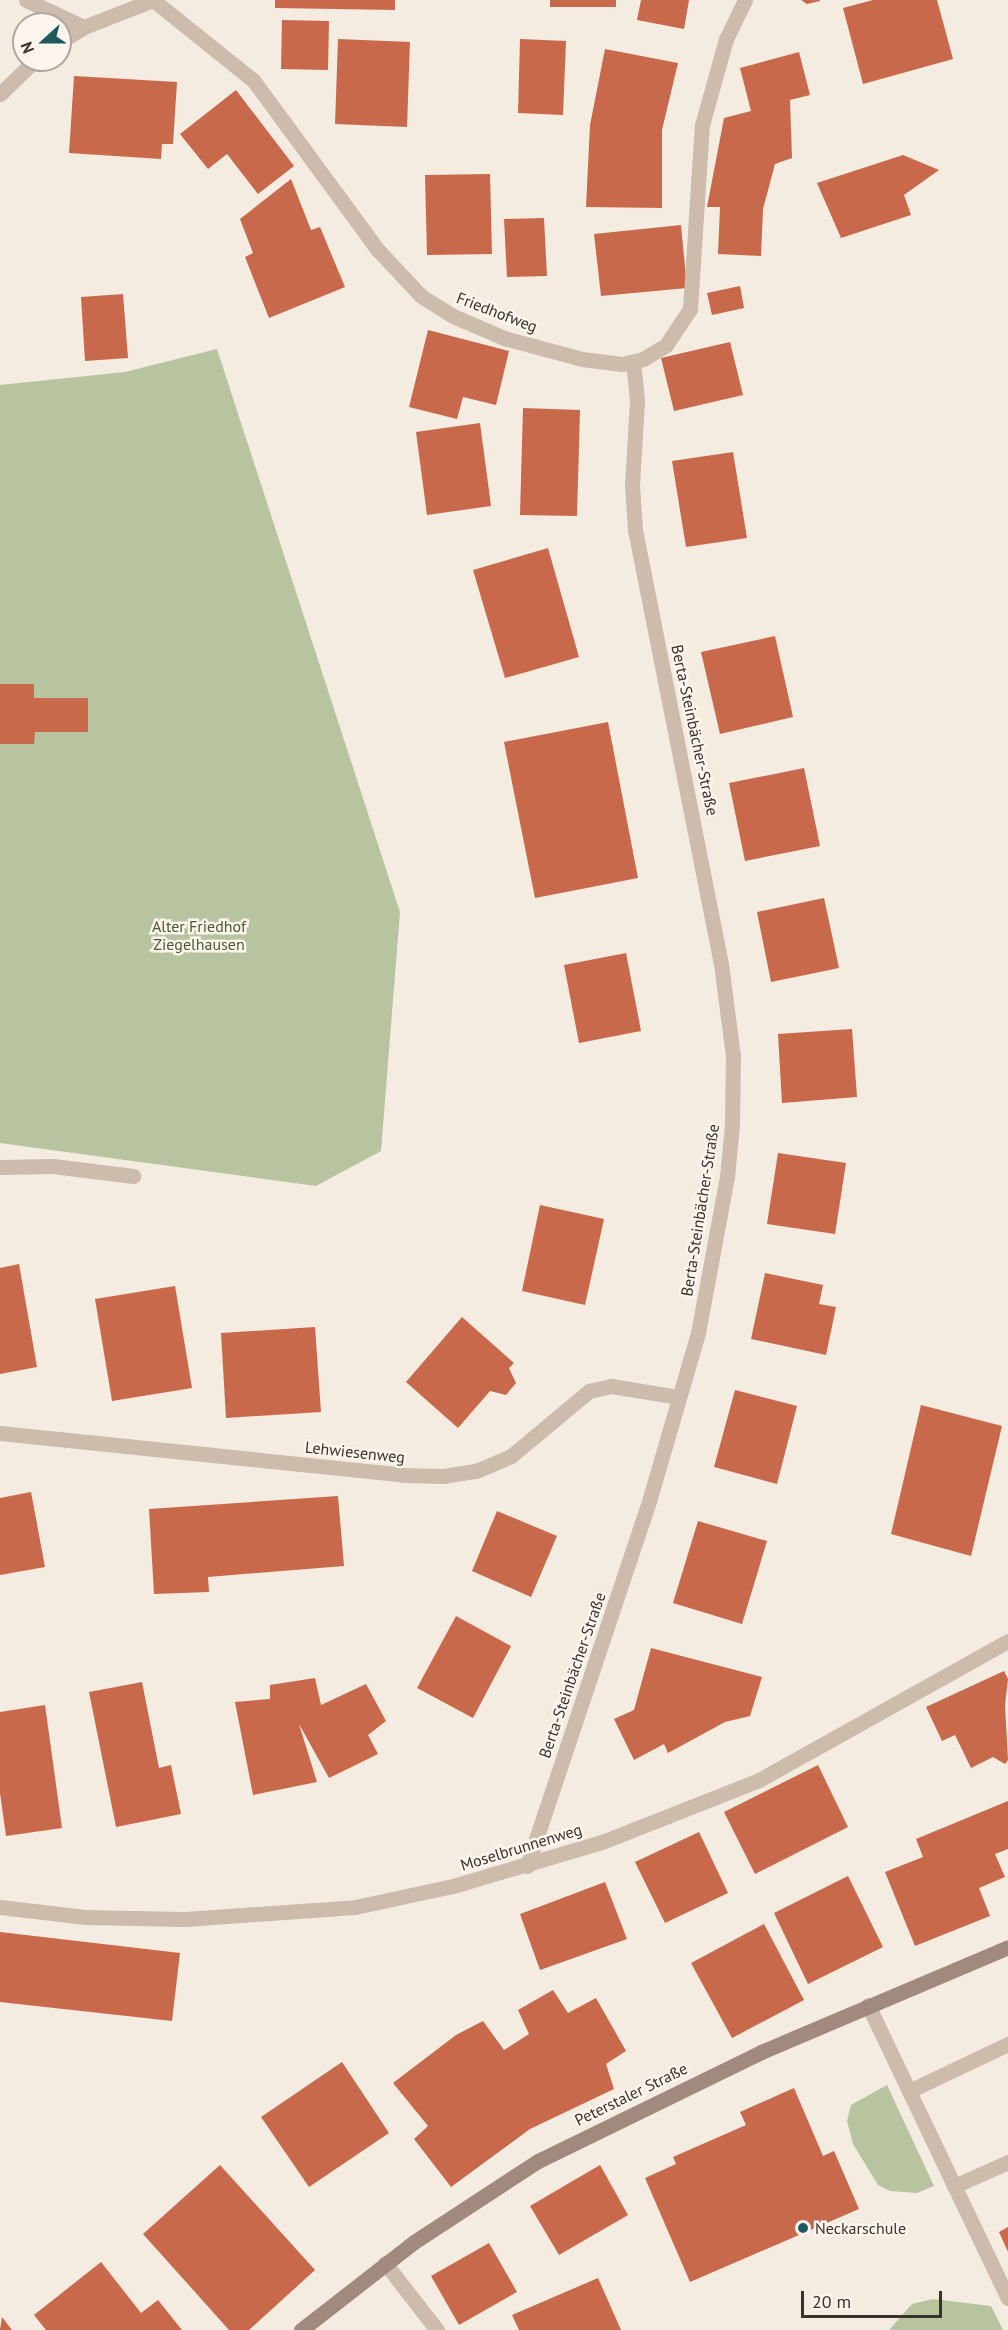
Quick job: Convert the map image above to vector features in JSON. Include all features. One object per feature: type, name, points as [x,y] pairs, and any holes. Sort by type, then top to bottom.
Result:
[{"type":"main road","name":"Peterstaler Straße","points":[[300,2330],[384,2264],[538,2161],[639,2109],[867,2005],[1008,1947]]},
{"type":"street","points":[[26,0],[84,27]]},
{"type":"street","name":"Friedhofweg","points":[[72,34],[84,27],[153,0],[253,80],[377,249],[408,285],[434,306],[514,341],[582,359],[633,363]]},
{"type":"street","points":[[633,363],[666,345],[690,309],[702,125],[726,39],[745,0]]},
{"type":"street","points":[[0,94],[23,72]]},
{"type":"street","name":"Berta-Steinbächer-Straße","points":[[527,1866],[598,1659],[698,1334],[727,1177],[732,1125],[733,1056],[708,884],[635,529],[632,485],[637,400],[633,363]]},
{"type":"street","points":[[0,1167],[53,1166],[133,1176]]},
{"type":"street","name":"Lehwiesenweg","points":[[0,1433],[403,1475],[444,1476],[476,1471],[511,1456],[589,1391],[611,1386],[679,1397]]},
{"type":"street","name":"Moselbrunnenweg","points":[[0,1907],[85,1917],[185,1919],[355,1907],[426,1893],[527,1866],[602,1842],[759,1780],[1008,1641]]},
{"type":"street","points":[[867,2005],[1008,2298]]},
{"type":"street","points":[[909,2091],[1008,2044]]},
{"type":"street","points":[[954,2186],[1008,2162]]},
{"type":"street","points":[[384,2264],[437,2330]]},
{"type":"green space","name":"Alter Friedhof Ziegelhausen","points":[[217,349],[400,912],[381,1151],[316,1186],[0,1143],[0,385],[125,372]]},
{"type":"green space","points":[[887,2085],[934,2186],[917,2193],[890,2191],[878,2185],[853,2144],[847,2121],[851,2105]]},
{"type":"green space","points":[[933,2299],[991,2306],[1003,2330],[889,2330],[912,2304]]},
{"type":"building","points":[[275,0],[395,0],[395,10],[275,8]]},
{"type":"building","points":[[550,0],[616,0],[616,7],[550,7]]},
{"type":"building","points":[[641,0],[689,0],[684,29],[637,20]]},
{"type":"building","points":[[801,0],[820,0],[820,1],[807,4]]},
{"type":"building","points":[[873,0],[937,0],[953,59],[863,84],[843,8]]},
{"type":"building","points":[[282,20],[329,21],[328,70],[281,69]]},
{"type":"building","points":[[338,39],[410,42],[407,127],[335,124]]},
{"type":"building","points":[[520,39],[566,41],[563,115],[518,113]]},
{"type":"building","points":[[605,49],[678,63],[662,130],[662,208],[586,207],[590,125]]},
{"type":"building","points":[[799,52],[810,95],[790,100],[792,158],[775,164],[763,209],[761,256],[718,254],[720,207],[707,207],[724,118],[751,111],[740,68]]},
{"type":"building","points":[[74,76],[177,82],[173,144],[162,144],[161,159],[69,153]]},
{"type":"building","points":[[236,90],[294,166],[258,194],[227,154],[208,169],[180,134]]},
{"type":"building","points":[[903,155],[939,170],[904,195],[911,215],[841,238],[817,183]]},
{"type":"building","points":[[490,174],[492,254],[427,255],[425,175]]},
{"type":"building","points":[[291,179],[311,230],[320,227],[345,287],[269,318],[245,257],[253,253],[240,219]]},
{"type":"building","points":[[544,218],[547,276],[507,277],[504,219]]},
{"type":"building","points":[[681,225],[687,288],[601,296],[594,234]]},
{"type":"building","points":[[740,286],[744,308],[712,315],[707,293]]},
{"type":"building","points":[[123,294],[128,358],[85,361],[81,297]]},
{"type":"building","points":[[428,330],[509,351],[496,405],[463,397],[457,419],[409,407]]},
{"type":"building","points":[[730,342],[743,395],[674,411],[661,358]]},
{"type":"building","points":[[523,408],[580,410],[577,516],[520,515]]},
{"type":"building","points":[[480,423],[491,506],[427,515],[416,432]]},
{"type":"building","points":[[733,452],[747,538],[686,547],[672,461]]},
{"type":"building","points":[[548,548],[579,657],[505,678],[473,570]]},
{"type":"building","points":[[775,636],[793,717],[720,734],[701,652]]},
{"type":"building","points":[[0,684],[34,684],[34,698],[88,698],[88,732],[35,732],[34,744],[0,744]]},
{"type":"building","points":[[608,722],[638,878],[535,898],[504,742]]},
{"type":"building","points":[[804,768],[820,846],[745,861],[729,783]]},
{"type":"building","points":[[824,898],[839,968],[771,982],[757,912]]},
{"type":"building","points":[[626,953],[641,1031],[579,1043],[564,965]]},
{"type":"building","points":[[852,1029],[857,1097],[782,1103],[778,1034]]},
{"type":"building","points":[[778,1153],[846,1163],[835,1234],[767,1224]]},
{"type":"building","points":[[540,1205],[604,1219],[585,1305],[522,1291]]},
{"type":"building","points":[[19,1264],[37,1367],[0,1374],[0,1268]]},
{"type":"building","points":[[765,1273],[823,1285],[819,1304],[836,1307],[826,1355],[751,1339]]},
{"type":"building","points":[[175,1286],[192,1388],[112,1401],[95,1299]]},
{"type":"building","points":[[462,1317],[514,1363],[509,1368],[516,1383],[506,1395],[490,1391],[458,1428],[406,1382]]},
{"type":"building","points":[[315,1327],[321,1412],[226,1418],[221,1333]]},
{"type":"building","points":[[735,1390],[797,1406],[777,1484],[714,1467]]},
{"type":"building","points":[[921,1405],[1002,1426],[971,1556],[891,1534]]},
{"type":"building","points":[[31,1492],[45,1567],[0,1575],[0,1498]]},
{"type":"building","points":[[338,1496],[344,1566],[208,1577],[209,1592],[154,1594],[149,1509]]},
{"type":"building","points":[[497,1511],[557,1536],[531,1597],[472,1571]]},
{"type":"building","points":[[698,1521],[767,1541],[742,1624],[673,1603]]},
{"type":"building","points":[[456,1616],[511,1646],[473,1718],[417,1688]]},
{"type":"building","points":[[651,1648],[762,1677],[750,1716],[725,1722],[668,1753],[664,1744],[634,1760],[614,1719],[634,1710]]},
{"type":"building","points":[[1004,1671],[1008,1679],[1005,1705],[1008,1760],[1005,1764],[993,1757],[971,1768],[955,1735],[942,1741],[926,1707]]},
{"type":"building","points":[[315,1678],[321,1705],[366,1684],[386,1721],[368,1735],[378,1754],[329,1778],[299,1724],[317,1782],[253,1795],[235,1702],[270,1699],[270,1685]]},
{"type":"building","points":[[142,1682],[159,1768],[171,1765],[181,1814],[116,1827],[89,1692]]},
{"type":"building","points":[[45,1705],[62,1828],[6,1836],[0,1793],[0,1712]]},
{"type":"building","points":[[818,1765],[848,1827],[755,1874],[724,1812]]},
{"type":"building","points":[[1008,1801],[1008,1849],[995,1854],[1005,1877],[979,1888],[990,1916],[915,1946],[885,1872],[923,1857],[916,1839]]},
{"type":"building","points":[[699,1832],[728,1893],[665,1923],[635,1862]]},
{"type":"building","points":[[848,1876],[883,1947],[808,1984],[774,1913]]},
{"type":"building","points":[[605,1882],[627,1939],[540,1970],[520,1914]]},
{"type":"building","points":[[764,1924],[804,2000],[732,2038],[691,1963]]},
{"type":"building","points":[[0,1932],[180,1953],[172,2021],[0,2002]]},
{"type":"building","points":[[553,1990],[568,2013],[596,1998],[626,2051],[606,2064],[614,2089],[530,2129],[451,2187],[414,2139],[428,2126],[393,2083],[456,2035],[483,2021],[504,2050],[529,2034],[518,2010]]},
{"type":"building","points":[[342,2062],[389,2133],[309,2187],[261,2117]]},
{"type":"building","points":[[794,2088],[823,2156],[834,2151],[859,2209],[690,2282],[645,2178],[676,2164],[673,2157],[746,2125],[740,2112]]},
{"type":"building","points":[[220,2165],[315,2270],[249,2330],[229,2330],[143,2234]]},
{"type":"building","points":[[600,2165],[628,2215],[559,2255],[530,2206]]},
{"type":"building","points":[[1008,2227],[1008,2252],[999,2232]]},
{"type":"building","points":[[489,2243],[517,2292],[459,2325],[431,2276]]},
{"type":"building","points":[[101,2262],[141,2313],[158,2300],[182,2330],[46,2330],[34,2315]]},
{"type":"building","points":[[598,2278],[621,2330],[519,2330],[512,2315]]},
{"type":"building","points":[[2,2317],[12,2330],[0,2330]]},
{"type":"place","name":"Neckarschule","points":[[803,2228]]}]
